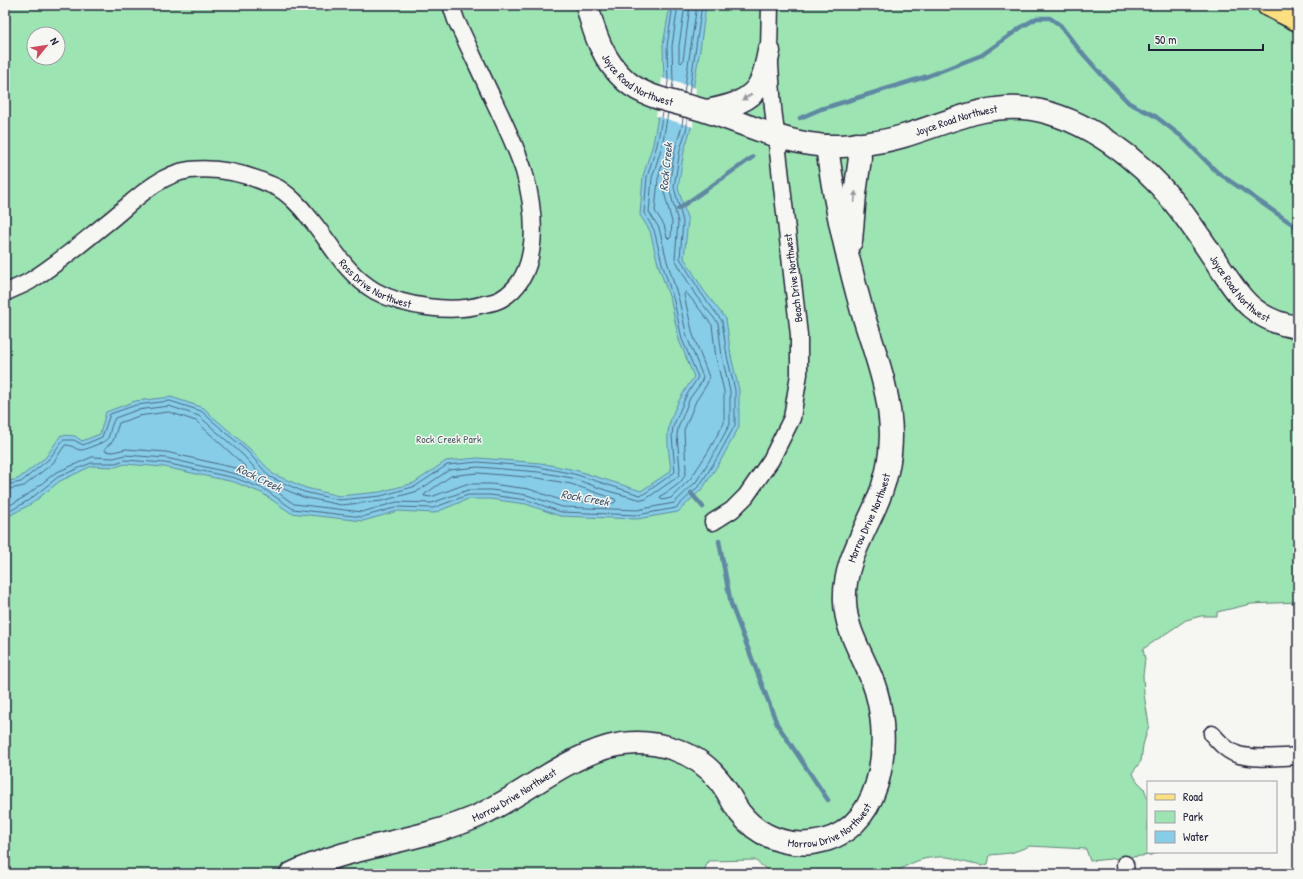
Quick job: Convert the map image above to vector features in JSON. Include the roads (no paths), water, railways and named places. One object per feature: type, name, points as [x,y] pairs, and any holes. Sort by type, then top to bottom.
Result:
[{"type":"main road","points":[[1268,5],[1298,20]]},
{"type":"street","name":"Ross Drive Northwest","points":[[5,293],[32,280],[63,258],[126,208],[146,189],[169,177],[188,170],[218,169],[250,176],[281,190],[307,214],[343,263],[360,281],[391,298],[416,305],[442,308],[474,307],[500,300],[512,291],[521,281],[527,267],[532,250],[533,235],[531,209],[524,173],[514,143],[456,20],[451,5]]},
{"type":"street","name":"Joyce Road Northwest","points":[[587,5],[594,31],[608,61],[626,82],[639,91],[707,111],[776,136],[804,143],[827,146],[882,141],[974,113],[1000,108],[1025,108],[1058,116],[1080,126],[1110,143],[1133,160],[1154,180],[1184,215],[1236,290],[1250,306],[1268,318],[1282,324],[1298,327]]},
{"type":"street","name":"Beach Drive Northwest","points":[[713,522],[732,510],[752,489],[771,460],[792,418],[799,374],[800,335],[772,108],[769,51],[770,5]]},
{"type":"street","points":[[707,111],[728,106],[755,91],[761,82],[769,51]]},
{"type":"street","name":"Morrow Drive Northwest","points":[[851,264],[854,202],[860,158],[856,144]]},
{"type":"street","name":"Morrow Drive Northwest","points":[[291,874],[333,857],[437,831],[471,819],[568,764],[598,750],[625,744],[643,743],[660,745],[678,750],[705,765],[726,788],[740,813],[748,822],[764,834],[782,841],[801,844],[821,842],[830,839],[847,829],[867,809],[879,773],[883,743],[882,721],[874,685],[848,626],[845,606],[845,587],[852,557],[874,510],[882,488],[889,458],[891,434],[885,390],[859,300],[841,228],[830,172],[827,146]]},
{"type":"street","points":[[1212,734],[1228,750],[1246,757],[1298,756]]},
{"type":"water","name":"Rock Creek","points":[[670,5],[706,5],[694,83],[691,128],[684,151],[678,188],[688,221],[684,258],[704,291],[726,319],[731,356],[739,390],[739,427],[721,460],[703,488],[678,512],[637,519],[560,516],[526,504],[490,499],[468,499],[434,513],[398,511],[363,521],[291,513],[262,493],[234,482],[164,467],[125,464],[115,467],[92,466],[60,481],[31,504],[5,518],[5,482],[18,479],[46,457],[61,435],[75,436],[82,441],[100,434],[106,412],[135,401],[171,397],[204,408],[250,449],[273,474],[306,488],[339,496],[380,492],[414,483],[446,461],[478,458],[540,463],[575,470],[641,491],[671,471],[668,443],[669,426],[677,404],[694,377],[679,340],[671,302],[658,264],[650,231],[640,215],[643,176],[653,144],[664,82],[663,45]]},
{"type":"waterway","points":[[800,118],[821,109],[928,76],[982,55],[1037,18],[1050,18],[1060,25],[1077,47],[1129,103],[1155,116],[1181,136],[1217,172],[1298,228]]},
{"type":"waterway","points":[[678,209],[753,157]]},
{"type":"waterway","points":[[691,493],[703,507]]},
{"type":"waterway","points":[[719,541],[731,604],[777,724],[828,800]]},
{"type":"park label","name":"Rock Creek Park","points":[[449,439]]}]
